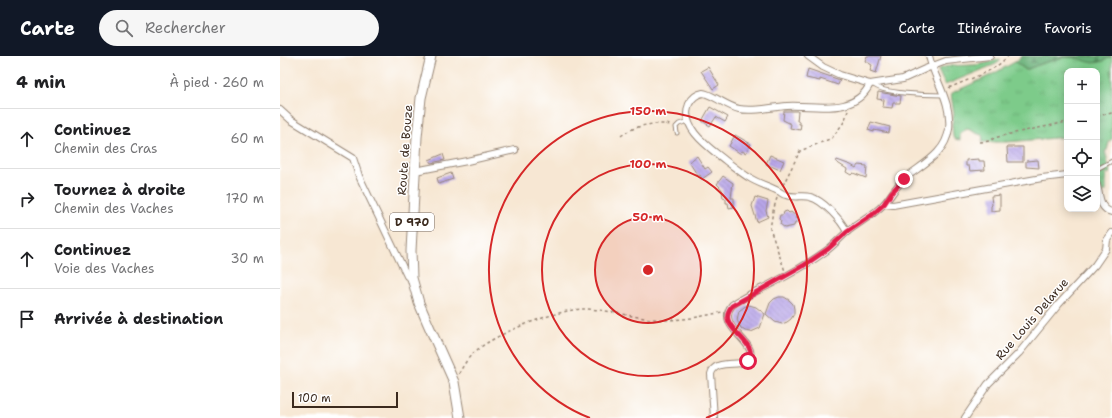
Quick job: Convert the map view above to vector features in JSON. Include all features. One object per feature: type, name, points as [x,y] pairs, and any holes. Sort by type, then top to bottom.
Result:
[{"type":"main road","name":"Route de Bouze","points":[[431,56],[422,98],[417,137],[411,244],[412,278],[425,317],[454,382]]},
{"type":"main road","name":"D 970","points":[[454,382],[460,418]]},
{"type":"street","points":[[808,56],[823,67],[840,75],[871,84],[903,79],[932,66],[946,62],[990,56]]},
{"type":"street","points":[[714,418],[711,374],[713,369],[717,366],[746,362],[751,355],[751,351],[748,346],[728,321],[728,312],[732,306],[738,301],[787,275],[828,249],[847,232],[872,215],[884,204],[900,183],[933,158],[943,146],[947,136],[949,124],[944,93],[929,56]]},
{"type":"street","points":[[847,232],[830,211],[817,200],[809,196],[786,196],[749,178],[710,149],[694,131],[688,121],[688,109],[690,101],[696,96],[702,94],[710,95],[728,106],[745,110],[758,110],[795,105],[812,107],[837,106],[849,103],[861,95],[871,84]]},
{"type":"street","points":[[280,110],[291,120],[353,158],[359,176],[407,276],[412,278]]},
{"type":"street","points":[[415,171],[516,150]]},
{"type":"street","points":[[884,204],[893,205],[1064,175]]},
{"type":"street","points":[[1100,198],[1102,206],[1105,210],[1112,212]]},
{"type":"street","name":"Rue Louis Delarue","points":[[965,418],[988,384],[1019,353],[1059,304],[1095,266],[1106,249],[1107,240],[1112,233]]},
{"type":"lane","points":[[871,84],[876,88],[902,93],[944,93]]},
{"type":"lane","points":[[677,133],[676,127],[679,124],[688,121]]},
{"type":"lane","points":[[1100,167],[1112,161]]},
{"type":"path","points":[[944,93],[987,72],[1000,64],[1008,56]]},
{"type":"path","points":[[787,275],[770,228],[773,210],[779,192],[800,152],[832,138],[844,122],[849,103]]},
{"type":"path","points":[[1100,115],[1112,113]]},
{"type":"path","points":[[980,142],[990,141],[994,138],[1010,134],[1064,123]]},
{"type":"path","points":[[621,136],[632,128],[650,124],[676,127]]},
{"type":"path","points":[[454,382],[469,358],[480,347],[502,335],[535,321],[562,312],[574,309],[594,309],[664,320],[688,319],[723,311],[728,312]]},
{"type":"green space","points":[[1022,56],[1112,56],[1094,63],[1064,57],[1026,70],[1015,62]]},
{"type":"green space","points":[[1112,56],[1112,139],[1109,142],[1107,150],[1105,151],[1110,173],[1106,174],[1106,191],[1100,194],[1100,68],[1064,68],[1064,137],[1007,142],[982,142],[982,135],[967,129],[960,133],[960,140],[953,137],[952,124],[954,114],[951,94],[954,92],[1015,62],[1026,70],[1064,57],[1097,60]]},
{"type":"green space","points":[[1000,59],[1000,61],[996,64],[945,85],[938,70],[950,66],[979,64]]},
{"type":"building","points":[[867,56],[881,56],[876,73],[870,71],[872,65],[865,61]]},
{"type":"building","points":[[708,67],[719,85],[713,89],[701,71]]},
{"type":"building","points":[[808,69],[840,80],[838,85],[820,79],[820,81],[806,78]]},
{"type":"building","points":[[878,92],[901,96],[900,103],[893,103],[892,108],[883,107],[884,100],[877,99]]},
{"type":"building","points":[[710,107],[728,117],[725,122],[716,117],[710,126],[702,121]]},
{"type":"building","points":[[784,111],[798,111],[797,121],[801,124],[800,130],[790,128],[791,124],[783,120]]},
{"type":"building","points":[[871,122],[890,127],[889,133],[868,130]]},
{"type":"building","points":[[735,135],[751,144],[746,153],[742,151],[741,154],[729,146]]},
{"type":"building","points":[[1007,147],[1023,147],[1023,162],[1008,162]]},
{"type":"building","points":[[443,154],[445,160],[431,163],[429,160]]},
{"type":"building","points":[[770,155],[784,161],[780,170],[766,164]]},
{"type":"building","points":[[697,156],[705,169],[708,167],[712,172],[702,179],[700,175],[698,176],[689,162]]},
{"type":"building","points":[[979,159],[979,161],[984,161],[985,170],[970,171],[969,166],[966,166],[966,160]]},
{"type":"building","points":[[837,160],[856,168],[858,165],[867,166],[866,178],[853,173],[851,175],[846,172],[847,169],[836,162]]},
{"type":"building","points":[[1038,160],[1039,168],[1026,167],[1026,161]]},
{"type":"building","points":[[451,173],[453,179],[439,184],[437,178]]},
{"type":"building","points":[[723,176],[733,183],[731,198],[734,198],[734,207],[729,208],[728,203],[726,203],[726,199],[723,198],[722,189],[717,184]]},
{"type":"building","points":[[1000,195],[1000,210],[991,211],[991,196]]},
{"type":"building","points":[[755,197],[768,201],[766,211],[768,217],[757,222],[752,206]]},
{"type":"building","points":[[787,211],[796,216],[797,222],[795,222],[794,226],[785,228],[780,224],[781,221],[779,219],[780,215],[783,215],[784,212]]},
{"type":"building","points":[[779,297],[784,297],[789,300],[793,304],[794,309],[794,314],[791,319],[782,324],[775,322],[766,314],[770,303]]},
{"type":"building","points":[[749,305],[756,307],[765,314],[760,328],[751,332],[745,331],[741,328],[737,320],[739,311]]},
{"type":"route","points":[[748,361],[751,355],[750,348],[728,321],[727,318],[729,308],[738,301],[803,266],[828,249],[847,232],[872,215],[884,204],[892,192],[904,179]]}]
